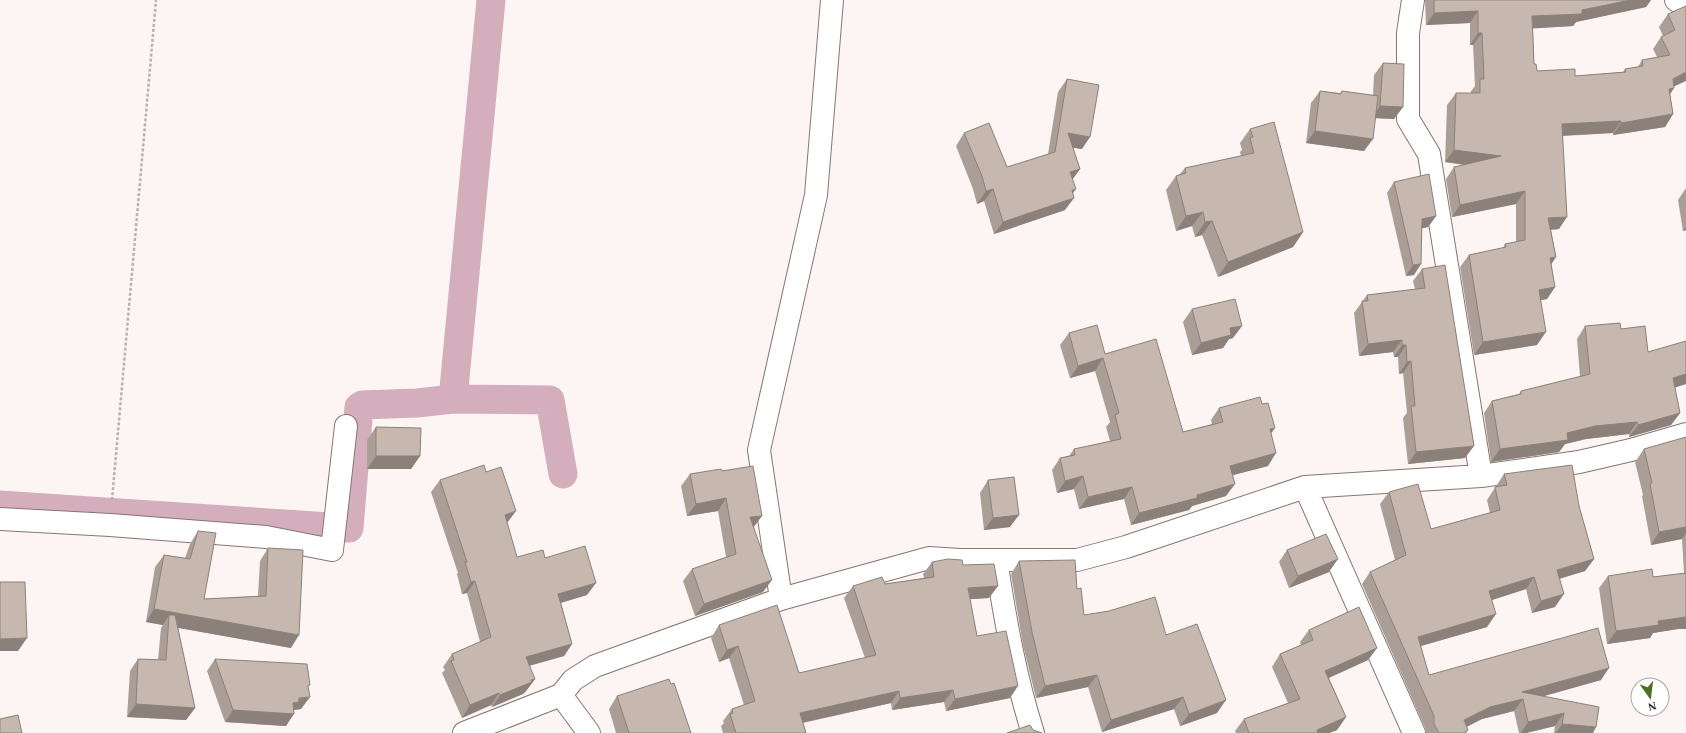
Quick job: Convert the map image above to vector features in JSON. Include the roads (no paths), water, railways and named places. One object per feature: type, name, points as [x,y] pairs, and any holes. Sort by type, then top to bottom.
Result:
[{"type":"street","points":[[781,599],[759,450],[816,195],[832,0]]},
{"type":"street","points":[[1413,0],[1408,33],[1408,119],[1429,154],[1481,476]]},
{"type":"street","points":[[1676,0],[1686,7]]},
{"type":"street","points":[[0,519],[110,525],[266,537],[332,550],[346,426]]},
{"type":"street","points":[[464,733],[561,695],[573,680],[595,666],[781,599],[929,558],[1077,560],[1153,538],[1305,487],[1481,476],[1579,462],[1631,450],[1686,434]]},
{"type":"street","points":[[1305,487],[1414,733]]},
{"type":"street","points":[[996,560],[1005,619],[1026,711],[1034,733]]},
{"type":"street","points":[[561,695],[589,733]]},
{"type":"waterway","points":[[453,399],[491,0]]},
{"type":"waterway","points":[[343,528],[349,528],[359,407],[362,405],[417,403],[453,399],[550,400],[563,474]]},
{"type":"waterway","points":[[0,505],[330,527]]}]
